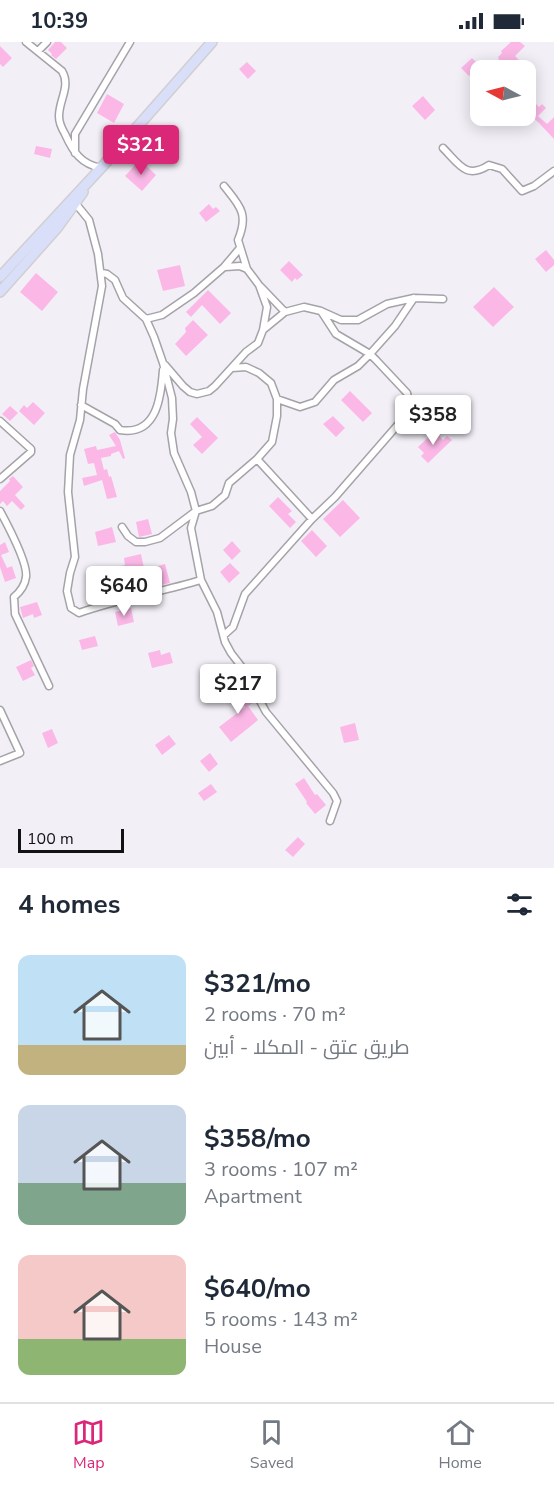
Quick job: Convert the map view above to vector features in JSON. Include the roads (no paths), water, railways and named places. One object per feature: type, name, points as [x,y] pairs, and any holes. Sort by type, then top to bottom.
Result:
[{"type":"main road","points":[[0,277],[101,168],[212,42]]},
{"type":"main road","points":[[0,292],[57,228],[76,204],[90,180]]},
{"type":"street","points":[[26,42],[62,71],[66,86],[59,118],[71,149],[85,162],[101,168]]},
{"type":"street","points":[[38,51],[47,42]]},
{"type":"street","points":[[75,154],[75,134],[130,42]]},
{"type":"street","points":[[443,148],[465,170],[473,172],[489,165],[502,169],[522,191],[534,186],[554,171]]},
{"type":"street","points":[[224,186],[238,203],[244,219],[238,240],[247,269],[285,312]]},
{"type":"street","points":[[76,204],[89,220],[102,273],[102,286],[80,420],[70,455],[68,492],[75,557],[67,591],[71,608],[79,613],[201,580]]},
{"type":"street","points":[[146,319],[162,315],[195,293],[224,267],[240,248]]},
{"type":"street","points":[[224,267],[240,266],[247,269]]},
{"type":"street","points":[[102,273],[115,280],[123,298],[146,319],[163,363],[172,398],[171,433],[174,453],[191,492],[196,511],[191,528],[201,580],[217,612],[225,642],[242,666],[266,712],[333,793],[337,801],[330,821]]},
{"type":"street","points":[[163,363],[190,392],[198,394],[209,391],[246,352],[258,343],[267,307],[259,285]]},
{"type":"street","points":[[263,330],[285,312],[304,307],[321,311],[341,320],[358,320],[387,304],[414,298],[443,299]]},
{"type":"street","points":[[277,399],[300,407],[315,402],[334,380],[358,366],[370,354],[395,326],[414,298]]},
{"type":"street","points":[[224,635],[233,627],[245,594],[312,519],[335,497],[402,420],[409,403],[407,393],[370,354],[336,334],[321,311]]},
{"type":"street","points":[[81,405],[115,424],[120,430],[130,432],[142,427],[153,418],[161,393],[163,363]]},
{"type":"street","points":[[122,527],[136,542],[160,538],[196,511],[212,506],[225,495],[229,483],[257,459],[272,442],[277,416],[277,399],[271,383],[259,373],[246,367],[232,368]]},
{"type":"street","points":[[0,421],[31,449],[31,452],[0,479]]},
{"type":"street","points":[[257,459],[312,519]]},
{"type":"street","points":[[0,512],[21,556],[27,576],[20,592],[14,597],[15,614],[49,686]]},
{"type":"street","points":[[0,710],[20,753],[0,761]]}]
